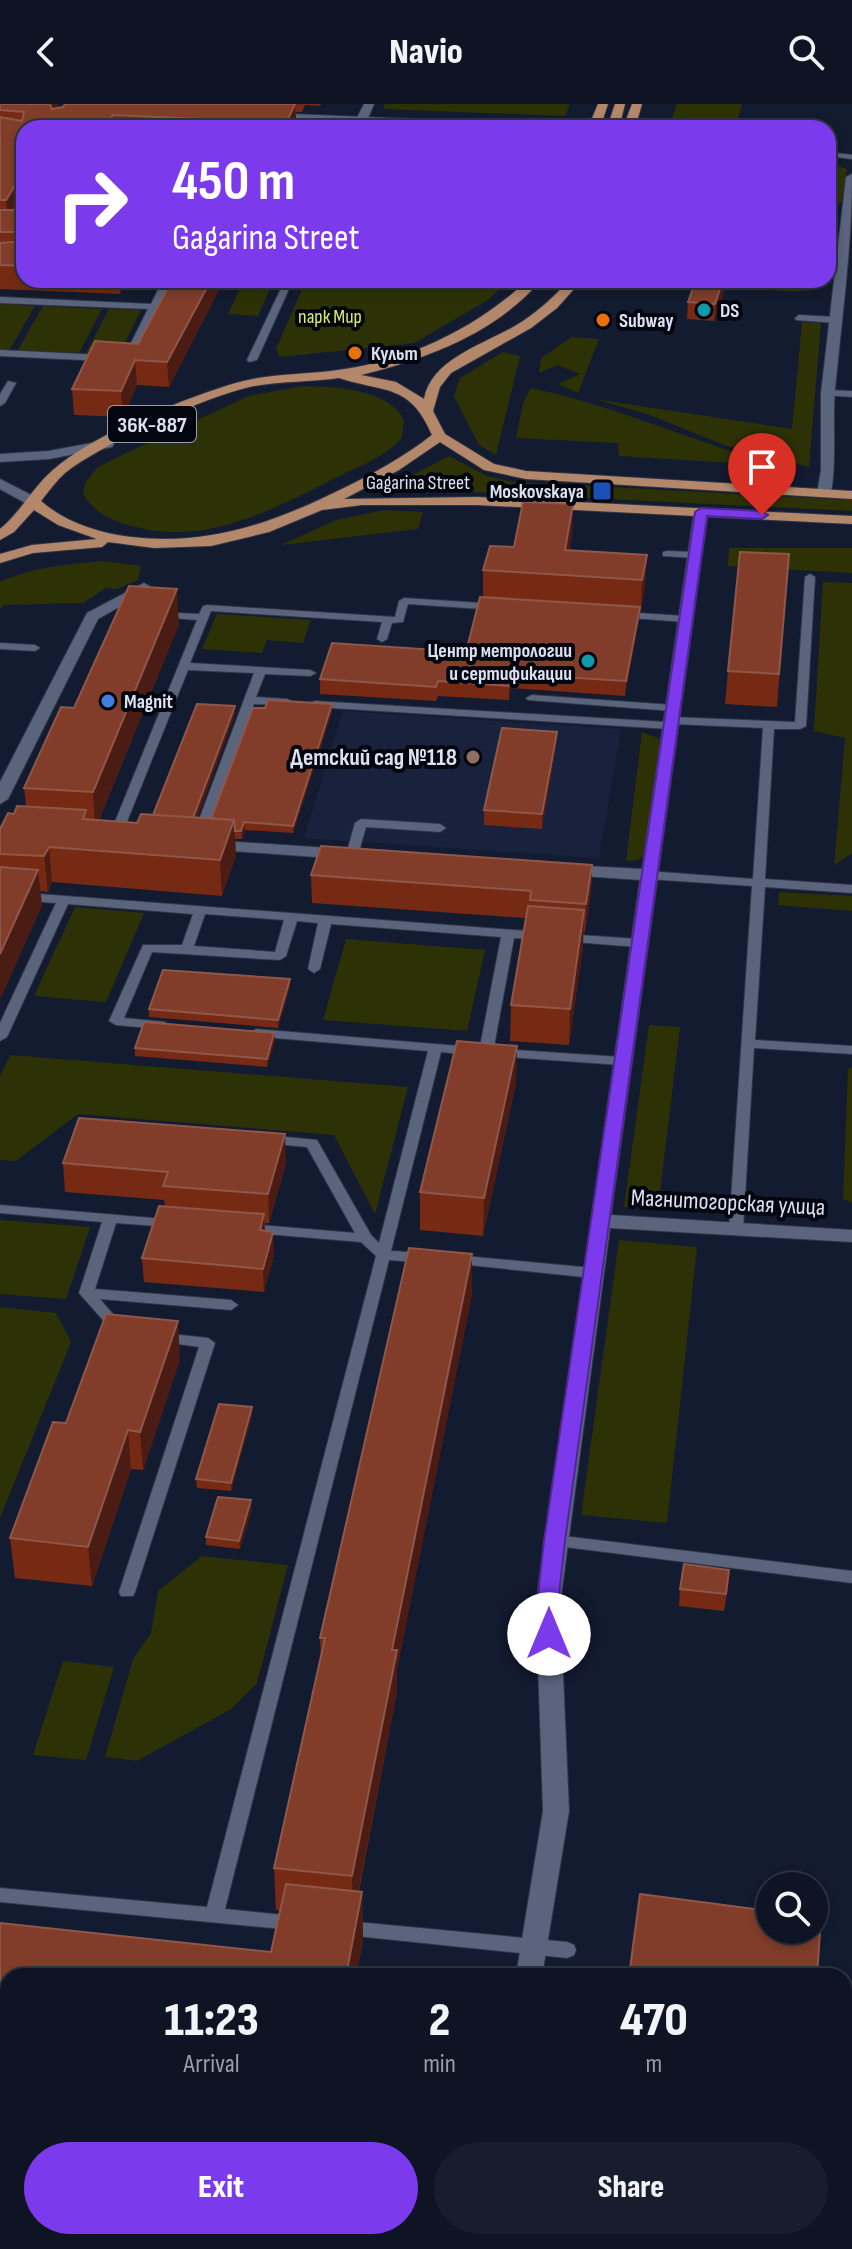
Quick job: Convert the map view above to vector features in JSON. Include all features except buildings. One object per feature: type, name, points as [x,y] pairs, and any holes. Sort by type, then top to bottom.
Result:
[{"type":"main road","name":"36К-887","points":[[0,536],[19,523],[57,473],[107,444],[232,388],[274,378],[336,375],[425,350],[493,316],[526,288]]},
{"type":"main road","points":[[34,502],[83,531],[137,542],[187,546],[231,541],[271,528],[410,460],[439,436],[429,408],[433,386],[446,370],[526,325],[553,305],[569,288]]},
{"type":"main road","name":"36К-887","points":[[336,375],[407,391],[429,408]]},
{"type":"main road","name":"Gagarina Street","points":[[439,436],[489,467],[526,475],[852,495]]},
{"type":"main road","name":"Gagarina Street","points":[[321,506],[362,501],[446,501],[852,520]]},
{"type":"main road","points":[[0,559],[66,545],[137,542]]},
{"type":"street","points":[[259,116],[309,120]]},
{"type":"street","points":[[824,493],[828,470],[828,393],[835,320],[846,272],[852,177]]},
{"type":"street","points":[[0,458],[49,455],[107,444]]},
{"type":"street","points":[[0,483],[34,502]]},
{"type":"street","points":[[531,1968],[556,1811],[548,1604],[555,1541],[701,512]]},
{"type":"street","points":[[0,799],[92,616],[144,587]]},
{"type":"street","points":[[190,843],[360,855]]},
{"type":"street","points":[[551,868],[648,875]]},
{"type":"street","name":"Магнитогорская улица","points":[[600,1221],[852,1236]]},
{"type":"lane","points":[[0,353],[128,359],[163,288]]},
{"type":"lane","points":[[252,360],[285,288]]},
{"type":"lane","points":[[0,300],[154,307]]},
{"type":"lane","points":[[799,318],[835,320]]},
{"type":"lane","points":[[0,403],[11,383]]},
{"type":"lane","points":[[828,393],[852,394]]},
{"type":"lane","points":[[667,554],[695,555]]},
{"type":"lane","points":[[250,700],[800,726],[810,577]]},
{"type":"lane","points":[[114,839],[207,608],[399,620],[404,601],[514,608]]},
{"type":"lane","points":[[101,611],[127,612]]},
{"type":"lane","points":[[141,613],[203,617]]},
{"type":"lane","points":[[608,614],[685,619]]},
{"type":"lane","points":[[382,639],[388,619]]},
{"type":"lane","points":[[0,646],[35,648]]},
{"type":"lane","points":[[183,666],[310,673]]},
{"type":"lane","points":[[190,843],[261,670]]},
{"type":"lane","points":[[532,698],[672,718]]},
{"type":"lane","points":[[736,1229],[769,725]]},
{"type":"lane","points":[[360,855],[361,823],[440,828]]},
{"type":"lane","points":[[648,875],[852,889]]},
{"type":"lane","points":[[0,895],[638,943]]},
{"type":"lane","points":[[0,1037],[64,900]]},
{"type":"lane","points":[[187,949],[200,912]]},
{"type":"lane","points":[[177,1026],[116,1021],[147,948],[280,956],[291,919]]},
{"type":"lane","points":[[314,969],[325,921]]},
{"type":"lane","points":[[486,1052],[508,934]]},
{"type":"lane","points":[[238,1031],[621,1061]]},
{"type":"lane","points":[[749,1044],[852,1050]]},
{"type":"lane","points":[[214,1915],[435,1048]]},
{"type":"lane","points":[[251,1138],[312,1143],[365,1238],[383,1255],[593,1273]]},
{"type":"lane","points":[[0,1209],[185,1224]]},
{"type":"lane","points":[[86,1293],[110,1218]]},
{"type":"lane","points":[[230,1227],[365,1238]]},
{"type":"lane","points":[[86,1293],[231,1305]]},
{"type":"lane","points":[[86,1293],[123,1333],[208,1343],[127,1592]]},
{"type":"lane","points":[[555,1541],[852,1577]]},
{"type":"lane","points":[[0,1895],[536,1944],[567,1950]]},
{"type":"shaded area","name":"Детский сад №118","points":[[343,711],[621,729],[599,858],[304,838]]},
{"type":"green space","points":[[385,104],[570,104],[565,116],[383,109]]},
{"type":"green space","points":[[677,104],[742,104],[738,120],[672,120]]},
{"type":"green space","points":[[836,165],[847,169],[842,202],[836,205]]},
{"type":"green space","points":[[240,288],[270,288],[258,316],[228,314]]},
{"type":"green space","name":"парк Мир","points":[[303,288],[501,288],[488,300],[414,343],[280,357],[276,349]]},
{"type":"green space","points":[[760,288],[818,288],[796,291]]},
{"type":"green space","points":[[0,304],[35,306],[10,349],[0,349]]},
{"type":"green space","points":[[43,306],[102,309],[79,353],[18,350]]},
{"type":"green space","points":[[109,309],[141,310],[119,355],[86,353]]},
{"type":"green space","points":[[802,322],[821,323],[809,467],[727,446],[647,414],[594,399],[792,429]]},
{"type":"green space","points":[[572,337],[599,339],[578,393],[558,384],[580,374],[557,365],[539,373],[541,358]]},
{"type":"green space","points":[[503,352],[520,356],[496,455],[479,445],[454,396],[460,378]]},
{"type":"green space","points":[[303,386],[359,391],[386,401],[404,420],[402,437],[380,456],[287,502],[237,522],[212,528],[186,532],[132,526],[104,515],[83,494],[85,483],[98,467],[249,396]]},
{"type":"green space","points":[[531,388],[595,405],[782,466],[619,456],[618,443],[516,438],[523,403]]},
{"type":"green space","points":[[449,456],[487,476],[513,482],[852,500],[852,511],[388,488]]},
{"type":"green space","points":[[384,510],[423,512],[418,529],[281,545],[336,520]]},
{"type":"green space","points":[[729,548],[852,548],[852,573],[728,566]]},
{"type":"green space","points":[[104,561],[141,566],[138,580],[117,589],[106,588],[83,603],[3,605],[0,610],[0,582],[38,570]]},
{"type":"green space","points":[[823,582],[852,583],[852,853],[834,866],[845,738],[814,731]]},
{"type":"green space","points":[[217,614],[311,620],[303,643],[267,640],[262,653],[202,649]]},
{"type":"green space","points":[[642,732],[660,739],[644,855],[638,860],[626,861]]},
{"type":"green space","points":[[779,892],[852,896],[852,911],[778,905]]},
{"type":"green space","points":[[75,907],[144,913],[106,1002],[34,996]]},
{"type":"green space","points":[[346,939],[485,950],[467,1031],[323,1020]]},
{"type":"green space","points":[[649,1025],[680,1027],[658,1209],[624,1207]]},
{"type":"green space","points":[[10,1055],[408,1087],[375,1214],[334,1135],[78,1114],[16,1161],[0,1160],[0,1076]]},
{"type":"green space","points":[[852,1067],[852,1203],[843,1199],[848,1069]]},
{"type":"green space","points":[[0,1220],[90,1227],[66,1299],[0,1294]]},
{"type":"green space","points":[[619,1240],[697,1247],[667,1523],[581,1515]]},
{"type":"green space","points":[[0,1307],[56,1313],[71,1342],[0,1518]]},
{"type":"green space","points":[[202,1556],[288,1565],[257,1683],[231,1709],[137,1761],[105,1757],[133,1659],[151,1633],[158,1591]]},
{"type":"green space","points":[[63,1661],[114,1667],[86,1760],[33,1755]]},
{"type":"place","name":"DS","points":[[704,310]]},
{"type":"place","name":"Subway","points":[[603,320]]},
{"type":"place","name":"Культ","points":[[355,353]]},
{"type":"place","name":"Moskovskaya","points":[[602,491]]},
{"type":"place","name":"Центр метрологии и сертификации","points":[[588,661]]},
{"type":"place","name":"Magnit","points":[[108,701]]},
{"type":"place","name":"Детский сад №118","points":[[473,757]]},
{"type":"route","points":[[549,1634],[548,1604],[555,1541],[701,512],[762,515]]}]
